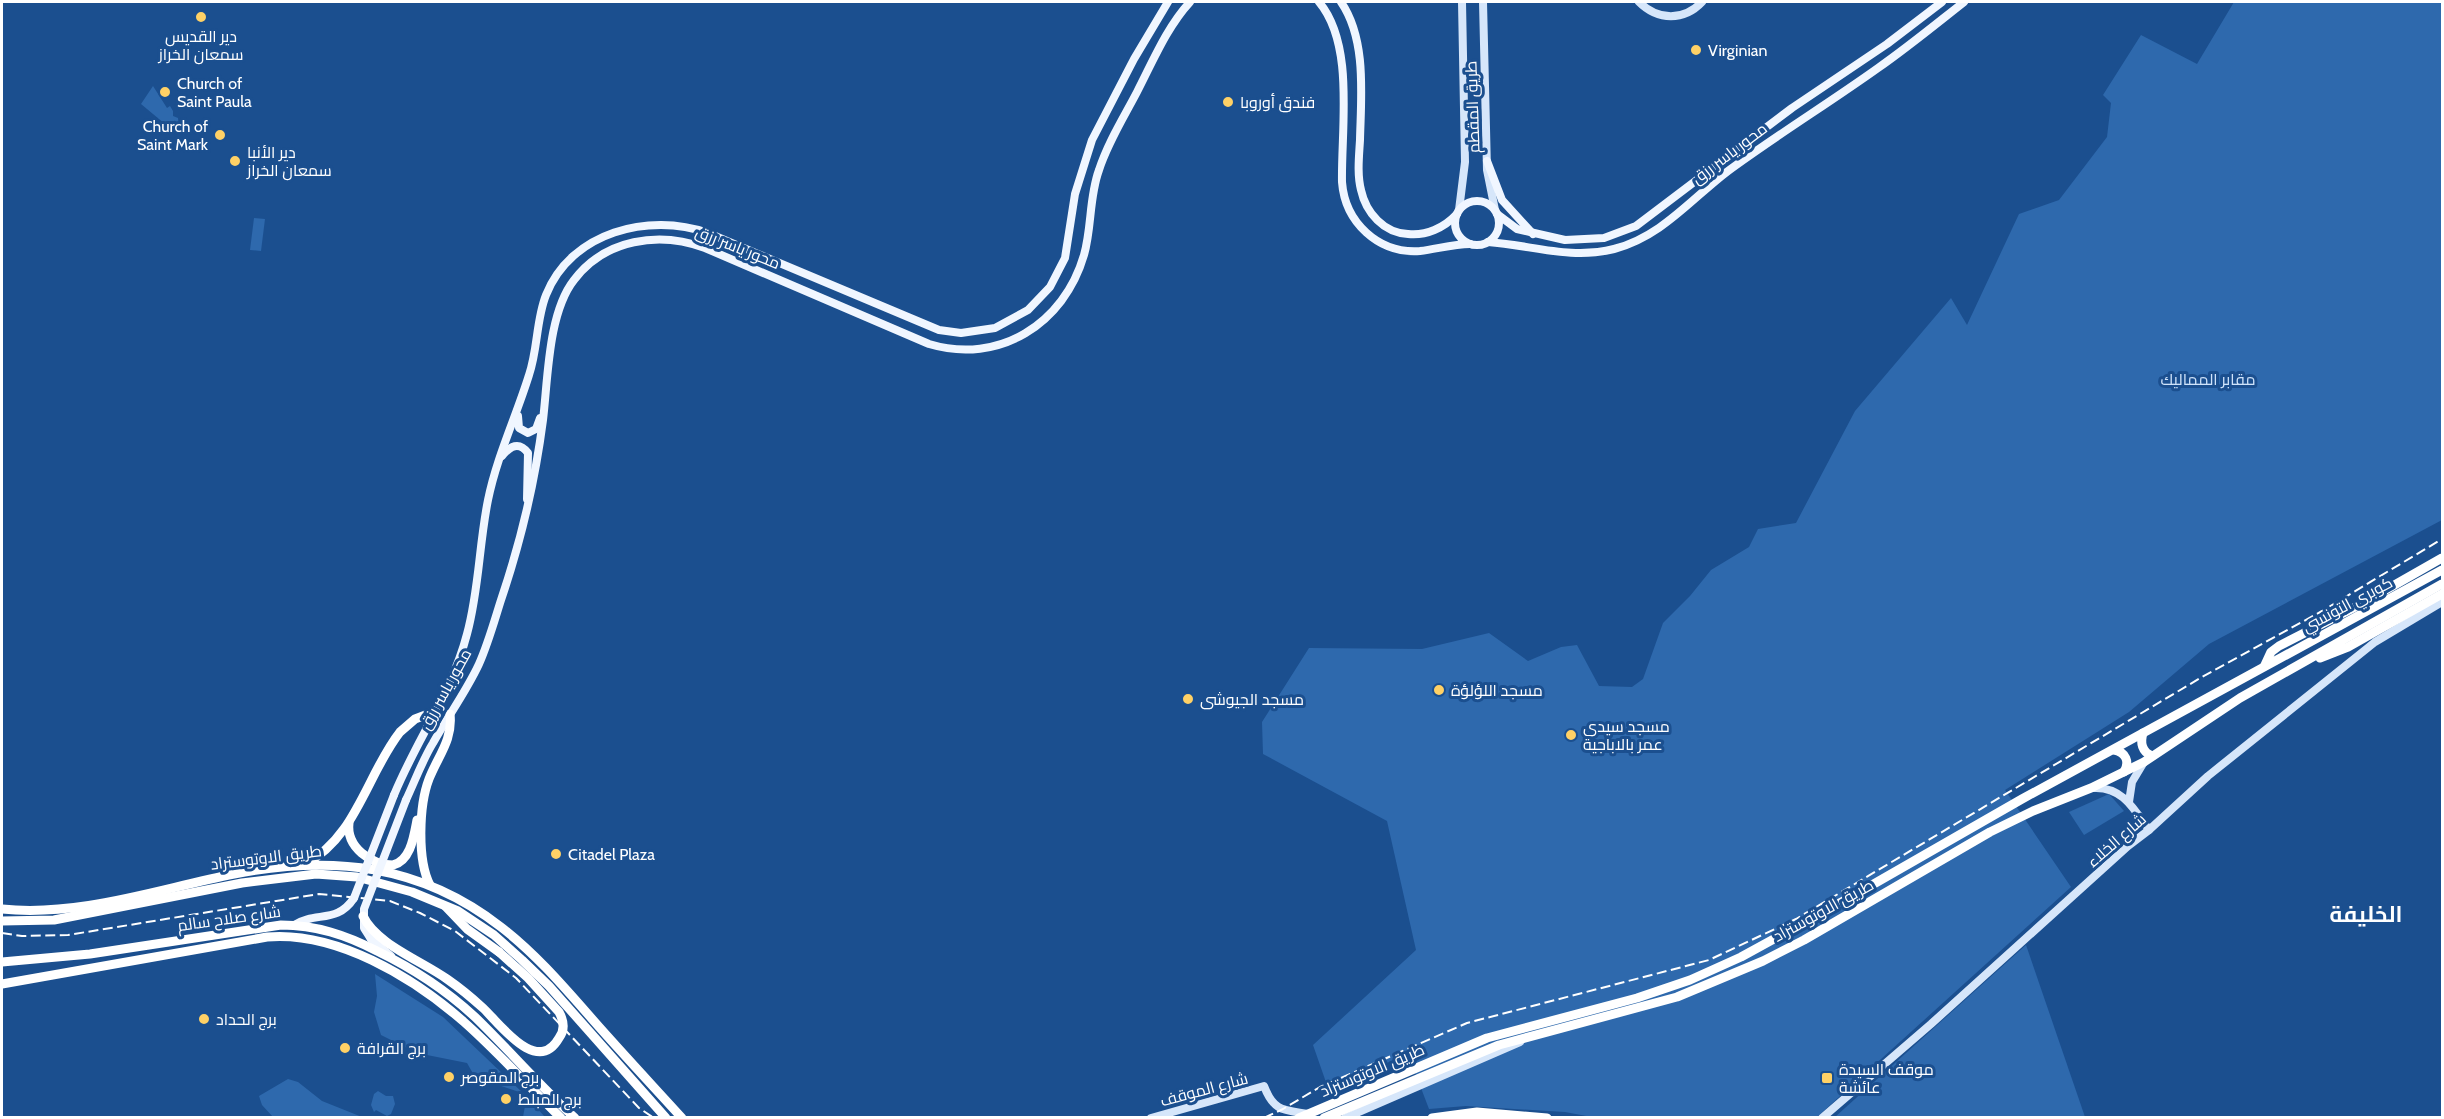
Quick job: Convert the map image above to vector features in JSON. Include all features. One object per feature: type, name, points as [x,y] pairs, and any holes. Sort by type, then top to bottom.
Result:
[{"type":"highway","points":[[2265,665],[2271,652],[2278,646],[2363,603],[2442,558]]},
{"type":"highway","name":"كوبري التونسي","points":[[2265,665],[2442,570]]},
{"type":"highway","name":"كوبري التونسي","points":[[2306,662],[2442,584]]},
{"type":"highway","points":[[2306,662],[2348,647],[2442,594]]},
{"type":"highway","name":"طريق الاوتوستراد","points":[[1324,1118],[1474,1054],[1667,1000],[1724,978],[1804,940],[1998,828],[2091,788],[2144,762],[2241,698],[2306,662]]},
{"type":"highway","name":"طريق الاوتوستراد","points":[[1304,1116],[1487,1038],[1637,998],[1712,970],[1778,938],[2022,799],[2265,665]]},
{"type":"highway","points":[[301,865],[329,847],[349,821],[400,732],[415,719],[436,711]]},
{"type":"highway","points":[[349,821],[349,837],[357,850],[384,864],[393,866],[405,858],[423,805],[427,782],[449,737],[450,714]]},
{"type":"highway","points":[[2143,733],[2142,746],[2152,756]]},
{"type":"highway","points":[[2114,750],[2122,752],[2126,758],[2127,765],[2124,772]]},
{"type":"highway","points":[[423,805],[424,867],[430,885]]},
{"type":"highway","name":"طريق الاوتوستراد","points":[[2,909],[30,911],[78,907],[240,873],[301,865],[356,866],[430,885],[480,912],[530,952],[682,1118]]},
{"type":"highway","name":"طريق الاوتوستراد","points":[[3,921],[54,920],[242,883],[316,874],[357,877],[412,892],[442,903],[494,935],[538,975],[666,1118]]},
{"type":"highway","points":[[363,916],[369,926],[381,937],[461,989],[519,1044],[533,1051],[547,1049],[559,1040],[562,1033],[562,1018],[559,1012],[528,978],[467,928],[442,903]]},
{"type":"highway","name":"شارع صلاح سالم","points":[[2,962],[69,957],[269,926],[294,925],[340,934],[394,959],[430,981],[474,1017],[575,1118]]},
{"type":"highway","name":"شارع صلاح سالم","points":[[2,984],[267,937],[292,936],[318,940],[397,974],[436,1000],[486,1042],[561,1118]]},
{"type":"highway","points":[[1432,1118],[1477,1112],[1547,1118]]},
{"type":"main road","name":"محور ياسر رزق","points":[[294,925],[304,919],[341,912],[354,898],[412,753],[436,711],[467,637],[485,514],[498,462],[531,371],[547,293],[555,278],[572,257],[595,240],[621,230],[641,226],[675,225],[708,233],[939,330],[961,333],[984,331],[1016,319],[1044,296],[1061,268],[1079,180],[1092,140],[1168,2]]},
{"type":"main road","name":"محور ياسر رزق","points":[[363,916],[422,763],[480,661],[516,558],[540,445],[558,316],[567,289],[579,274],[592,261],[617,247],[644,239],[663,238],[694,244],[940,348],[963,351],[986,349],[1009,342],[1029,331],[1056,307],[1071,286],[1084,253],[1092,195],[1102,160],[1167,34],[1190,2]]},
{"type":"main road","points":[[1319,2],[1332,20],[1340,48],[1342,182],[1344,199],[1350,214],[1371,237],[1400,249],[1418,251],[1470,244],[1479,245],[1488,242],[1497,232],[1499,223],[1496,212],[1486,203],[1476,201],[1466,204],[1437,229],[1407,234],[1383,226],[1364,202],[1359,179],[1359,55],[1353,24],[1341,2]]},
{"type":"main road","name":"محور ياسر رزق","points":[[1496,212],[1510,225],[1533,234],[1565,240],[1592,240],[1615,235],[1635,226],[1784,114],[1887,44],[1942,2]]},
{"type":"main road","name":"محور ياسر رزق","points":[[1488,242],[1551,252],[1582,254],[1612,250],[1643,238],[1661,227],[1730,170],[1801,119],[1879,68],[1964,2]]},
{"type":"main road","points":[[1487,161],[1502,200],[1533,234]]},
{"type":"main road","points":[[1458,212],[1455,223],[1457,232],[1462,240],[1470,244]]},
{"type":"main road","points":[[520,404],[517,425],[523,432],[528,433],[537,427],[545,399]]},
{"type":"main road","points":[[498,462],[513,446],[520,446],[528,453],[526,481],[528,509]]},
{"type":"main road","points":[[363,916],[364,928],[371,939],[394,959]]},
{"type":"street","name":"طريق المقطم","points":[[1458,212],[1465,162],[1462,2]]},
{"type":"street","name":"طريق المقطم","points":[[1483,2],[1487,161],[1489,188],[1496,212]]},
{"type":"street","points":[[1639,2],[1652,12],[1675,16],[1690,12],[1702,2]]},
{"type":"street","name":"شارع الخلاء","points":[[1822,1118],[1931,1024],[2191,790],[2375,642],[2442,602]]},
{"type":"street","points":[[2129,802],[2132,782],[2144,762]]},
{"type":"street","points":[[2091,788],[2108,789],[2129,802],[2149,830]]},
{"type":"street","points":[[1345,1118],[1488,1058],[1532,1036]]},
{"type":"street","name":"شارع الموقف","points":[[1151,1118],[1264,1086],[1272,1104],[1304,1116]]},
{"type":"green space","name":"مقابر المماليك","points":[[2234,2],[2442,2],[2442,520],[2209,644],[2129,712],[2005,790],[2071,887],[1817,1117],[1597,1118],[1565,1112],[1466,1106],[1429,1109],[1408,1054],[1328,1088],[1313,1045],[1416,950],[1387,821],[1263,754],[1262,722],[1309,648],[1422,649],[1489,633],[1528,661],[1561,647],[1577,645],[1599,686],[1632,687],[1643,679],[1663,623],[1690,596],[1711,570],[1749,547],[1758,529],[1796,523],[1855,411],[1951,298],[1967,325],[2019,214],[2059,200],[2107,137],[2111,103],[2103,95],[2141,35],[2197,64]]},
{"type":"green space","points":[[153,86],[167,108],[170,106],[173,116],[178,118],[179,129],[176,126],[173,128],[168,122],[165,124],[141,104]]},
{"type":"green space","points":[[254,218],[265,219],[261,251],[250,250]]},
{"type":"green space","points":[[2109,794],[2124,811],[2084,835],[2069,812]]},
{"type":"green space","points":[[2026,945],[2085,1117],[1835,1117]]},
{"type":"green space","points":[[375,974],[443,1017],[525,1095],[545,1117],[523,1117],[525,1106],[522,1093],[475,1077],[467,1063],[417,1053],[381,1035],[374,1012],[377,996]]},
{"type":"green space","points":[[288,1079],[298,1082],[322,1101],[362,1117],[273,1117],[262,1105],[259,1096]]},
{"type":"green space","points":[[378,1091],[386,1096],[393,1096],[395,1104],[391,1114],[387,1116],[376,1110],[374,1112],[371,1105],[374,1094]]},
{"type":"railway","points":[[1264,1118],[1320,1087],[1467,1023],[1709,960],[1796,919],[2202,677],[2322,611],[2442,539]]},
{"type":"railway","points":[[2,933],[22,936],[68,935],[319,894],[390,901],[455,931],[516,978],[639,1108],[654,1118]]},
{"type":"place","name":"دير القديس سمعان الخراز","points":[[201,17]]},
{"type":"place","name":"Virginian","points":[[1696,50]]},
{"type":"place","name":"Church of Saint Paula","points":[[165,92]]},
{"type":"place","name":"فندق أوروبا","points":[[1228,102]]},
{"type":"place","name":"Church of Saint Mark","points":[[220,135]]},
{"type":"place","name":"دير الأنبا سمعان الخراز","points":[[235,161]]},
{"type":"place","name":"مسجد اللؤلؤة","points":[[1439,690]]},
{"type":"place","name":"مسجد الجيوشى","points":[[1188,699]]},
{"type":"place","name":"مسجد سيدى عمر بالاباجية","points":[[1571,735]]},
{"type":"place","name":"Citadel Plaza","points":[[556,854]]},
{"type":"place","name":"برج الحداد","points":[[204,1019]]},
{"type":"place","name":"برج القرافة","points":[[345,1048]]},
{"type":"place","name":"برج المقوصر","points":[[449,1077]]},
{"type":"place","name":"موقف السيدة عائشة","points":[[1827,1078]]},
{"type":"place","name":"برج المبلط","points":[[506,1099]]},
{"type":"district","name":"الخليفة","points":[[2366,914]]}]
